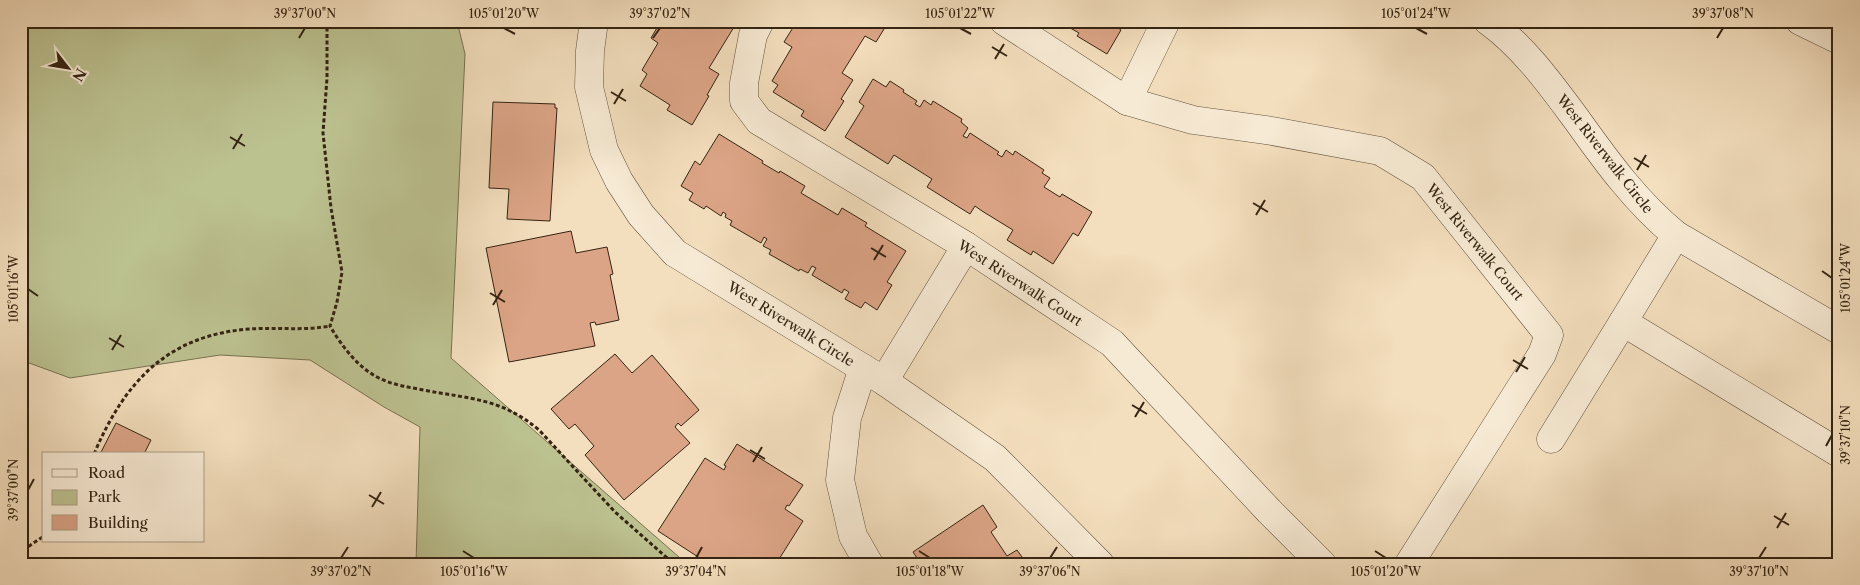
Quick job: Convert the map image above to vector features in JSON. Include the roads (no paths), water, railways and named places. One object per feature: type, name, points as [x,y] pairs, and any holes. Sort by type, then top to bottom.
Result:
[{"type":"street","name":"West Riverwalk Circle","points":[[594,21],[590,51],[589,87],[604,150],[619,181],[641,215],[675,253],[873,374],[995,458],[1100,564]]},
{"type":"street","name":"West Riverwalk Court","points":[[760,21],[753,35],[744,83],[744,101],[759,121],[966,246],[1112,343],[1322,564]]},
{"type":"street","name":"West Riverwalk Court","points":[[1004,21],[1127,102],[1192,120],[1380,151],[1423,177],[1549,335],[1542,354],[1409,564]]},
{"type":"street","points":[[1127,102],[1166,21]]},
{"type":"street","name":"West Riverwalk Circle","points":[[1488,21],[1498,28],[1526,56],[1553,88],[1640,203],[1676,235],[1839,330]]},
{"type":"street","points":[[1800,21],[1839,40]]},
{"type":"street","points":[[1551,439],[1676,235]]},
{"type":"street","points":[[870,564],[853,536],[840,480],[847,418],[873,374],[966,246]]},
{"type":"street","points":[[1623,322],[1839,453]]}]
